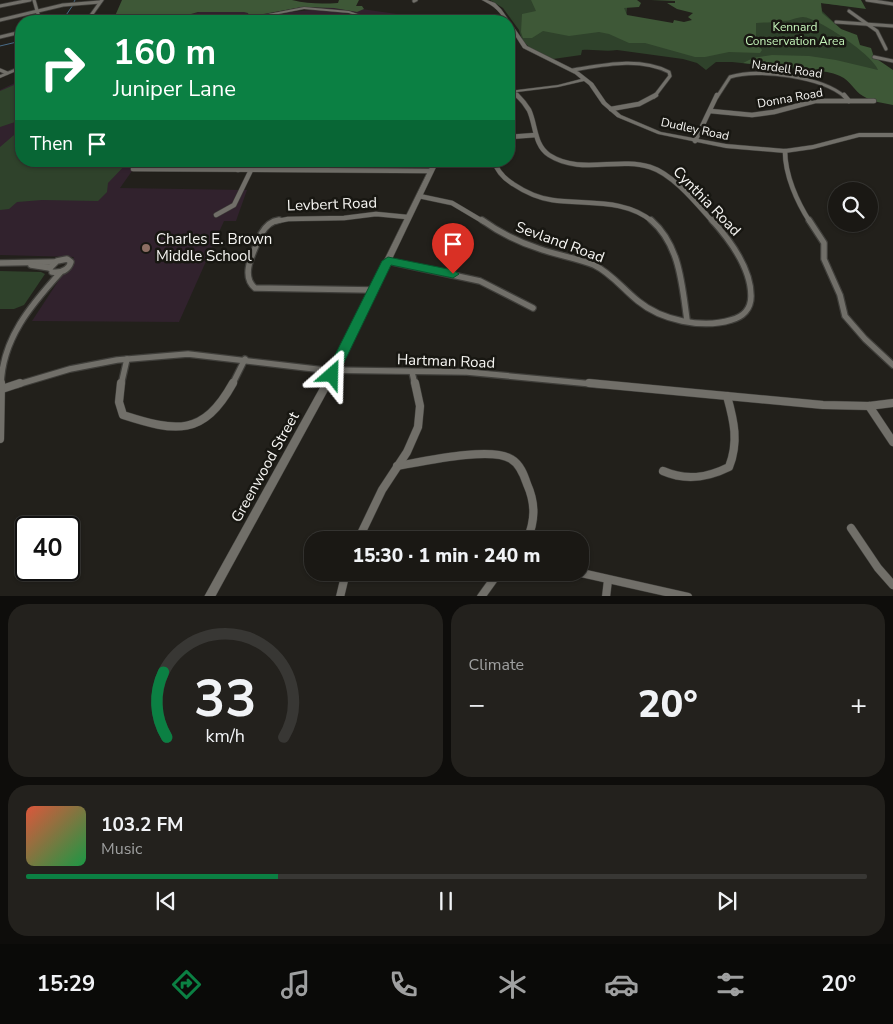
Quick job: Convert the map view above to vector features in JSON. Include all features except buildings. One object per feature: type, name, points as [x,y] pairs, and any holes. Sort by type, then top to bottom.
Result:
[{"type":"street","points":[[0,6],[32,0],[39,15]]},
{"type":"street","name":"Dudley Road","points":[[484,0],[494,4],[503,15]]},
{"type":"street","points":[[867,0],[893,4]]},
{"type":"street","points":[[21,15],[70,4],[101,1]]},
{"type":"street","points":[[91,15],[101,1]]},
{"type":"street","points":[[268,15],[304,8],[349,12],[358,15]]},
{"type":"street","points":[[849,10],[870,25],[883,38],[886,49]]},
{"type":"street","points":[[0,20],[15,16]]},
{"type":"street","points":[[836,22],[893,26]]},
{"type":"street","name":"Dudley Road","points":[[515,32],[525,47],[572,70],[585,79],[611,109],[624,119],[671,137],[747,149],[785,151],[813,147],[859,135],[893,134]]},
{"type":"street","points":[[0,37],[15,33]]},
{"type":"street","points":[[874,57],[893,61]]},
{"type":"street","points":[[572,70],[633,64],[657,66],[669,72],[668,80],[652,100],[611,109]]},
{"type":"street","points":[[0,70],[7,74]]},
{"type":"street","points":[[0,76],[15,70]]},
{"type":"street","name":"Nardell Road","points":[[695,141],[728,79],[734,75],[745,74],[821,82],[842,94],[849,101]]},
{"type":"street","points":[[515,91],[558,86],[585,79]]},
{"type":"street","name":"Cynthia Road","points":[[515,96],[530,112],[541,148],[563,162],[587,165],[641,166],[661,171],[724,232],[739,255],[749,283],[752,302],[743,314],[726,322],[705,324],[687,320]]},
{"type":"street","name":"Donna Road","points":[[710,111],[752,115],[774,112],[815,102],[874,101]]},
{"type":"street","points":[[515,137],[536,136]]},
{"type":"street","points":[[785,151],[785,161],[800,206],[824,243],[824,259],[840,295],[845,316],[865,339],[893,365]]},
{"type":"street","name":"Greenwood Street","points":[[209,596],[335,369],[432,167]]},
{"type":"street","points":[[496,167],[505,178],[528,193],[563,201],[615,204],[630,208],[648,218],[662,232],[674,252],[687,320]]},
{"type":"street","points":[[133,169],[430,171]]},
{"type":"street","points":[[216,216],[234,205],[251,170]]},
{"type":"street","name":"Sevland Road","points":[[419,196],[451,203],[489,227],[516,240],[594,266],[609,275],[642,306],[665,316],[687,320]]},
{"type":"street","name":"Levbert Road","points":[[373,290],[255,288],[249,283],[247,274],[264,228],[279,219],[344,218],[376,214],[407,217]]},
{"type":"street","points":[[0,263],[55,262],[65,259],[71,262],[70,267],[60,272],[48,285],[24,320],[8,348],[2,369],[0,439]]},
{"type":"street","points":[[388,261],[480,281],[533,308]]},
{"type":"street","points":[[48,285],[48,278],[55,262]]},
{"type":"street","points":[[19,263],[60,272]]},
{"type":"street","points":[[0,349],[8,348]]},
{"type":"street","name":"Hartman Road","points":[[2,389],[89,366],[127,359],[188,354],[246,359],[306,368],[467,372],[822,405],[869,406],[893,403]]},
{"type":"street","points":[[127,359],[119,401],[123,415],[144,421],[180,427],[198,423],[209,415],[234,382],[246,359]]},
{"type":"street","points":[[362,531],[382,490],[407,452],[420,417],[420,406],[412,372]]},
{"type":"street","points":[[663,471],[676,476],[707,477],[730,468],[737,447],[736,428],[727,396]]},
{"type":"street","points":[[869,406],[893,442]]},
{"type":"street","points":[[397,466],[457,456],[507,456],[516,462],[531,492],[534,509],[531,531]]},
{"type":"street","points":[[851,528],[878,568],[893,585]]},
{"type":"street","points":[[589,575],[688,596]]},
{"type":"street","points":[[606,596],[608,580]]},
{"type":"street","points":[[340,596],[344,581]]},
{"type":"street","points":[[481,596],[492,581]]},
{"type":"shaded area","points":[[333,5],[404,15],[362,15],[311,7],[261,15],[184,15],[210,10]]},
{"type":"shaded area","points":[[312,10],[351,15],[278,15]]},
{"type":"shaded area","name":"Charles E. Brown Middle School","points":[[15,83],[15,167],[135,167],[120,188],[247,190],[236,221],[224,221],[179,322],[32,321],[74,257],[0,255],[0,90]]},
{"type":"green space","points":[[122,0],[292,0],[321,4],[338,3],[339,0],[359,0],[356,6],[362,6],[364,9],[357,12],[334,8],[302,7],[258,15],[249,15],[244,12],[198,12],[188,15],[115,15]]},
{"type":"green space","name":"Kennard Conservation Area","points":[[490,0],[628,0],[625,26],[696,27],[693,0],[860,0],[865,8],[820,3],[822,11],[893,79],[732,62],[716,62],[706,70],[697,63],[683,59],[617,50],[582,50],[581,55],[553,59],[530,48],[522,40],[515,24],[515,15],[508,15],[503,8]]},
{"type":"green space","points":[[531,0],[637,0],[641,3],[639,7],[624,8],[627,15],[673,23],[674,20],[684,22],[692,20],[688,17],[693,13],[677,9],[667,3],[675,3],[675,1],[651,0],[861,0],[866,9],[821,3],[822,13],[841,29],[857,35],[860,45],[871,48],[874,57],[893,70],[893,105],[866,98],[844,78],[831,73],[743,63],[753,58],[772,55],[809,56],[878,70],[857,47],[811,19],[803,17],[781,22],[756,23],[756,43],[762,50],[760,53],[729,52],[695,57],[645,43],[629,43],[609,34],[599,32],[569,36],[543,31],[532,38],[523,38],[521,32],[522,14],[536,11]]},
{"type":"green space","points":[[15,85],[15,122],[0,127],[0,91]]},
{"type":"green space","points":[[14,135],[15,167],[123,167],[108,183],[107,192],[98,201],[42,200],[17,202],[9,209],[0,210],[0,147]]},
{"type":"green space","points":[[0,271],[41,272],[45,274],[24,305],[14,309],[0,309]]},
{"type":"waterway","points":[[66,15],[73,5]]},
{"type":"waterway","points":[[0,46],[15,42]]},
{"type":"place","name":"Charles E. Brown Middle School","points":[[146,248]]},
{"type":"route","points":[[332,375],[388,261],[453,274]]}]
